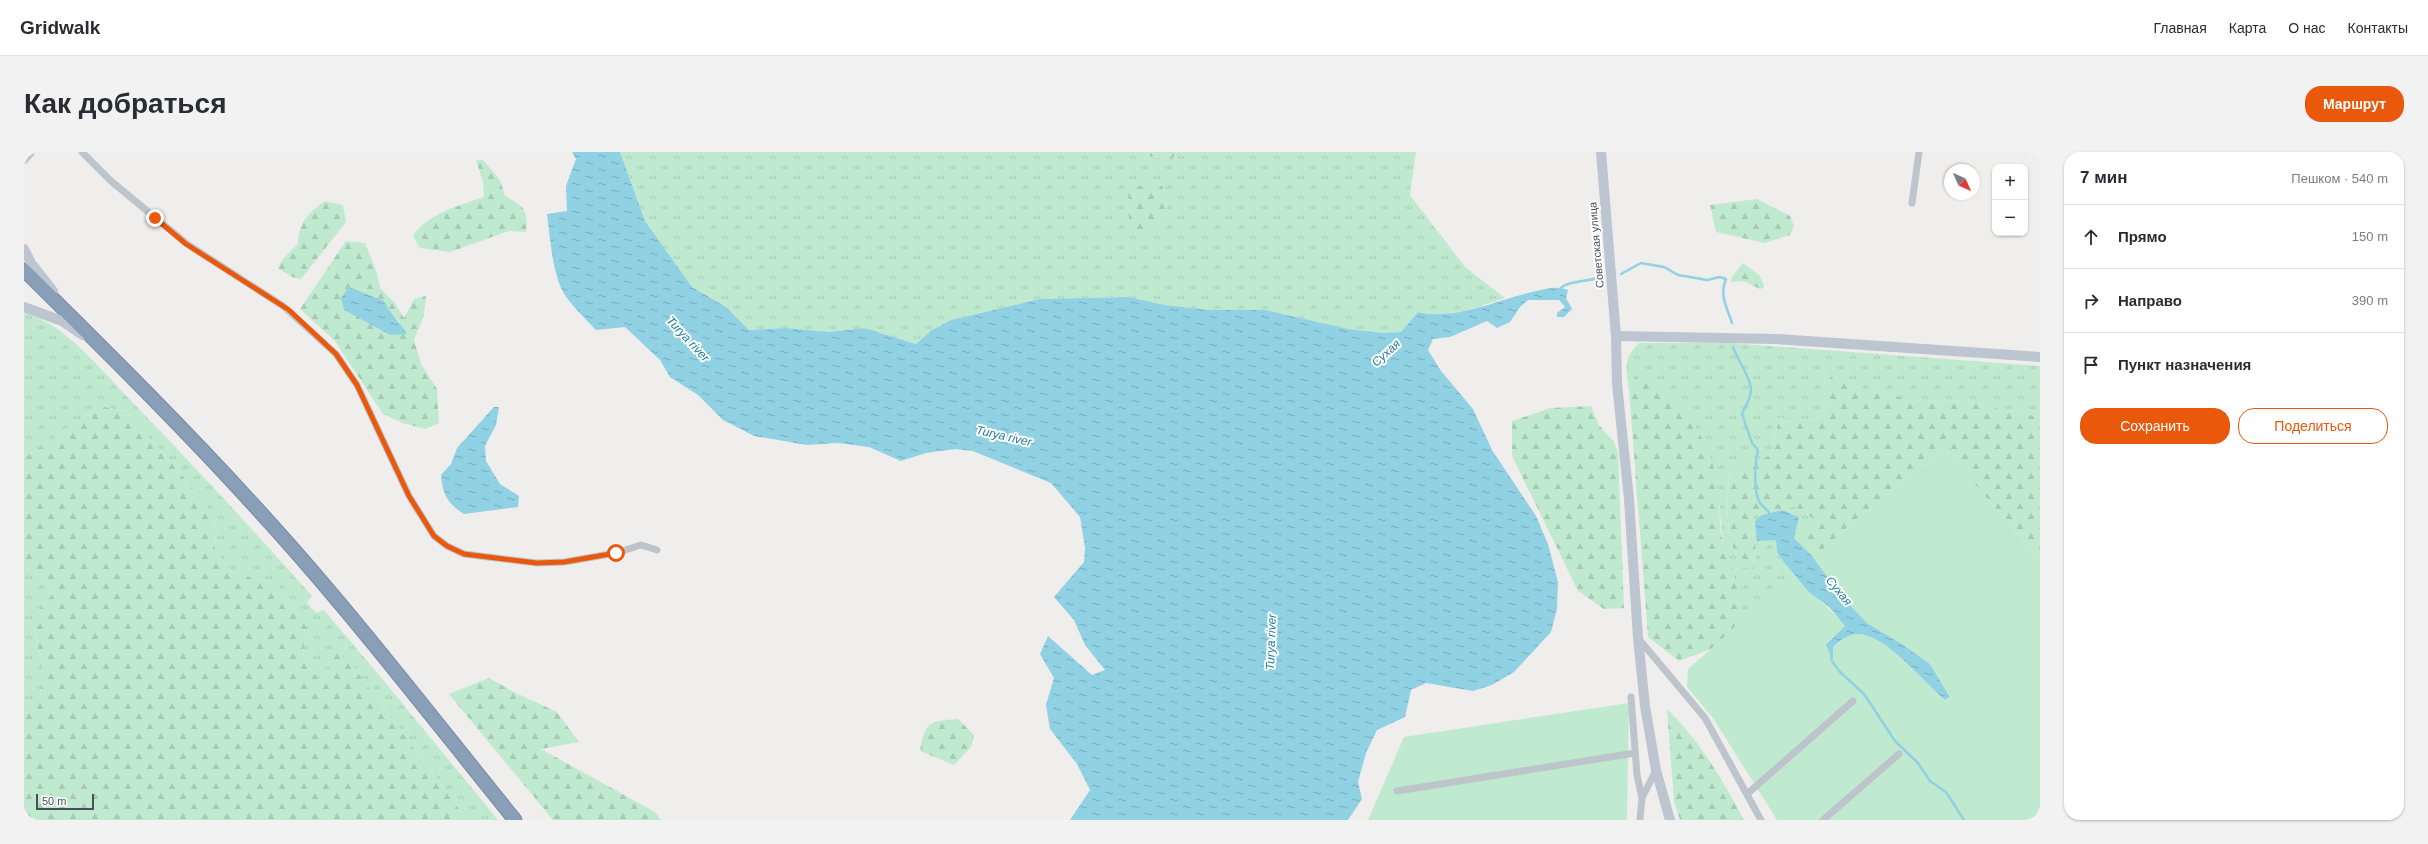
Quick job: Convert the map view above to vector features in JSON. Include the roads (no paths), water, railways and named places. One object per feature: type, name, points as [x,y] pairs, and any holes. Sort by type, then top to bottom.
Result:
[{"type":"highway","points":[[24,270],[110,356],[270,523],[348,612],[515,820]]},
{"type":"main road","points":[[24,159],[30,152]]},
{"type":"main road","name":"Советская улица","points":[[1601,152],[1616,336],[1617,384],[1629,499],[1638,638],[1645,706],[1656,770],[1670,820]]},
{"type":"main road","points":[[24,249],[31,263],[55,295],[60,305]]},
{"type":"main road","points":[[24,307],[62,320],[110,356]]},
{"type":"main road","points":[[1616,336],[1776,339],[2040,356]]},
{"type":"street","points":[[82,152],[111,181],[186,244],[283,306],[336,354],[357,385],[409,496],[434,536],[447,546],[464,554],[537,563],[601,555],[640,545],[657,550]]},
{"type":"street","points":[[1912,203],[1919,152]]},
{"type":"street","points":[[1638,638],[1705,718],[1761,820]]},
{"type":"street","points":[[1631,697],[1637,776],[1642,798],[1640,820]]},
{"type":"street","points":[[1747,794],[1853,701]]},
{"type":"street","points":[[1397,791],[1636,754]]},
{"type":"street","points":[[1823,820],[1899,754]]},
{"type":"street","points":[[1642,798],[1656,770]]},
{"type":"water","name":"Turya river","points":[[572,152],[620,152],[645,221],[692,287],[726,307],[749,330],[786,328],[829,332],[864,328],[916,344],[932,330],[951,320],[1040,299],[1128,297],[1165,305],[1209,310],[1266,310],[1348,329],[1383,333],[1401,332],[1418,312],[1446,314],[1460,312],[1546,289],[1559,288],[1568,290],[1566,298],[1572,309],[1564,317],[1557,317],[1557,313],[1565,307],[1559,300],[1528,300],[1520,307],[1510,322],[1497,328],[1487,321],[1450,337],[1433,339],[1428,350],[1441,371],[1473,409],[1492,450],[1536,516],[1548,544],[1558,582],[1557,609],[1551,632],[1514,672],[1492,685],[1473,691],[1426,683],[1411,690],[1405,717],[1377,730],[1366,753],[1358,782],[1362,799],[1348,820],[1070,820],[1090,790],[1077,764],[1050,729],[1046,705],[1054,678],[1040,654],[1048,636],[1092,675],[1105,670],[1085,645],[1074,620],[1054,597],[1084,562],[1085,548],[1080,517],[1051,483],[973,451],[955,449],[926,453],[901,461],[869,447],[838,443],[807,445],[754,436],[723,420],[698,395],[670,377],[660,360],[625,327],[596,330],[573,306],[562,290],[556,272],[550,243],[547,214],[567,211],[566,186],[576,159]]},
{"type":"water","points":[[349,287],[384,301],[407,334],[390,335],[344,310],[341,298]]},
{"type":"water","points":[[494,407],[499,407],[496,425],[485,446],[486,461],[500,484],[519,496],[518,507],[464,514],[447,498],[443,488],[441,475],[451,464],[457,448]]},
{"type":"water","points":[[1782,510],[1799,517],[1794,538],[1812,556],[1842,597],[1867,623],[1902,644],[1930,664],[1950,697],[1945,700],[1905,661],[1881,642],[1870,636],[1859,634],[1851,635],[1845,638],[1833,647],[1833,657],[1831,657],[1826,644],[1845,626],[1829,607],[1809,592],[1786,565],[1777,552],[1776,540],[1757,541],[1755,521],[1762,515]]},
{"type":"waterway","name":"Сухая","points":[[1621,274],[1641,263],[1664,267],[1678,275],[1707,280],[1720,277],[1726,279],[1723,291],[1726,307],[1732,323]]},
{"type":"waterway","name":"Сухая","points":[[1560,289],[1568,284],[1604,276]]},
{"type":"waterway","name":"Сухая","points":[[1733,347],[1751,386],[1750,396],[1742,414],[1752,443],[1758,450],[1755,477],[1756,492],[1760,503],[1770,514]]},
{"type":"waterway","name":"Сухая","points":[[1831,655],[1832,661],[1840,672],[1864,694],[1895,741],[1918,763],[1930,781],[1946,792],[1964,820]]}]
